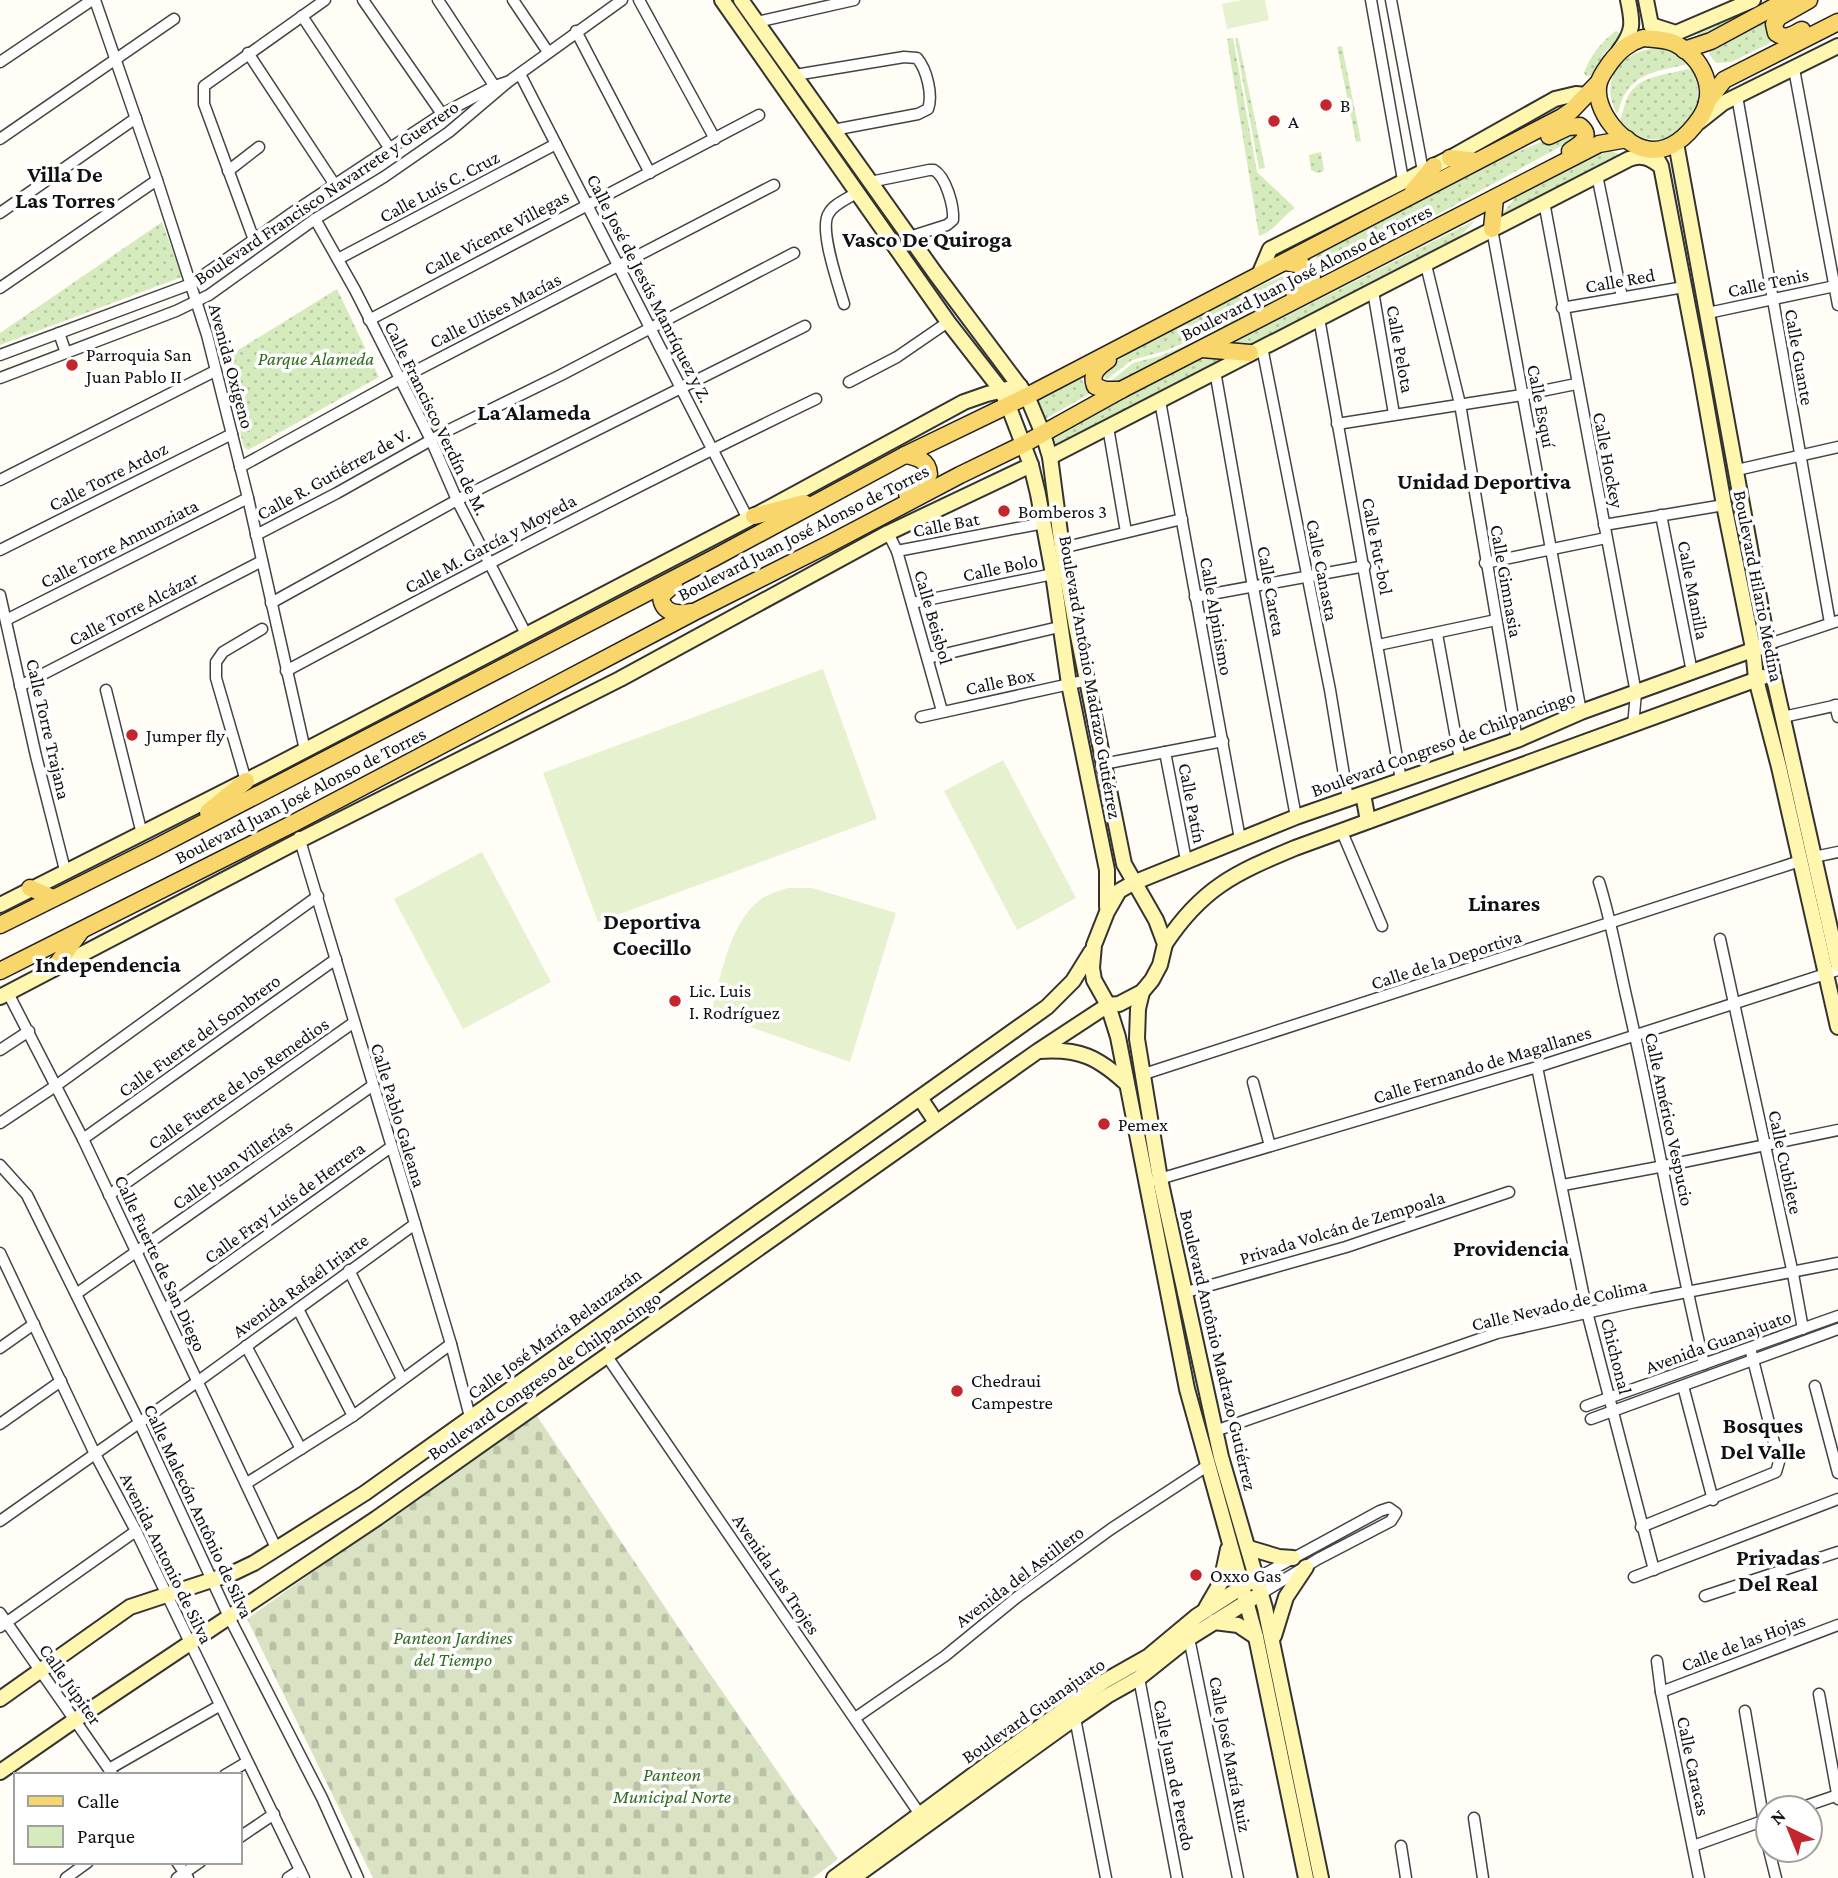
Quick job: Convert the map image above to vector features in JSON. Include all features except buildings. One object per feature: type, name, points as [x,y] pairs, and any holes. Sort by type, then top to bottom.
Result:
[{"type":"main road","points":[[1684,50],[1711,41],[1787,0]]},
{"type":"main road","points":[[1809,0],[1779,17],[1774,24],[1776,33],[1787,37],[1838,13]]},
{"type":"main road","points":[[1706,104],[1724,80],[1838,22]]},
{"type":"main road","points":[[1643,38],[1668,41],[1702,65],[1708,83],[1706,104],[1691,131],[1676,143],[1652,150],[1627,139],[1610,124],[1600,102],[1598,83],[1617,54],[1632,41],[1643,38]]},
{"type":"main road","name":"Boulevard Juan José Alonso de Torres","points":[[0,925],[155,848],[715,558],[905,455],[1008,405],[1023,391],[1285,262],[1562,117],[1598,83]]},
{"type":"main road","points":[[1450,158],[1474,162],[1574,125],[1585,131],[1584,141],[1499,196],[1492,229]]},
{"type":"main road","name":"Boulevard Juan José Alonso de Torres","points":[[0,971],[294,823],[696,611],[1024,444],[1221,338],[1600,144],[1627,139]]},
{"type":"main road","points":[[1409,196],[1428,168]]},
{"type":"main road","points":[[1221,338],[1240,323],[1309,283],[1312,277],[1305,267],[1285,262]]},
{"type":"main road","points":[[1121,390],[1105,390],[1095,386],[1093,380],[1096,369],[1169,320]]},
{"type":"main road","points":[[1202,349],[1256,350]]},
{"type":"main road","points":[[829,544],[843,531],[925,481],[929,474],[927,464],[918,457],[905,455]]},
{"type":"main road","points":[[751,518],[830,496]]},
{"type":"main road","points":[[696,611],[676,614],[667,611],[661,596],[671,586],[715,558]]},
{"type":"main road","points":[[155,848],[246,781]]},
{"type":"main road","points":[[30,888],[53,898]]},
{"type":"main road","points":[[0,933],[24,913]]},
{"type":"main road","points":[[54,968],[83,929]]},
{"type":"main road","points":[[0,954],[8,957],[28,956]]},
{"type":"street","name":"Avenida Oxígeno","points":[[93,0],[136,118],[197,301],[248,498],[305,750]]},
{"type":"street","points":[[0,62],[93,0]]},
{"type":"street","points":[[254,240],[204,104],[202,91],[214,77],[325,0]]},
{"type":"street","points":[[363,0],[442,114]]},
{"type":"street","points":[[438,0],[497,89]]},
{"type":"street","points":[[513,0],[548,52]]},
{"type":"street","name":"Boulevard Francisco Navarrete y Guerrero","points":[[0,355],[191,284],[442,114],[508,82],[622,0]]},
{"type":"street","points":[[639,0],[715,139]]},
{"type":"street","name":"Boulevard Antônio Madrazo Gutiérrez","points":[[722,0],[948,322],[1001,390],[1008,405],[1031,465],[1044,523],[1069,684],[1107,870],[1107,912]]},
{"type":"street","name":"Boulevard Antônio Madrazo Gutiérrez","points":[[741,0],[909,237],[1023,391],[1043,434],[1050,457],[1062,548],[1124,864],[1153,913],[1165,944]]},
{"type":"street","points":[[757,22],[854,0]]},
{"type":"street","points":[[1371,0],[1404,180]]},
{"type":"street","points":[[1391,0],[1428,168]]},
{"type":"street","points":[[1617,54],[1627,41],[1633,23],[1628,0]]},
{"type":"street","points":[[1646,0],[1655,33],[1668,41]]},
{"type":"street","points":[[1651,25],[1676,33],[1753,0]]},
{"type":"street","points":[[302,16],[390,149]]},
{"type":"street","points":[[0,139],[174,19]]},
{"type":"street","points":[[576,31],[650,173]]},
{"type":"street","points":[[1691,131],[1711,111],[1838,46]]},
{"type":"street","points":[[248,53],[335,185]]},
{"type":"street","points":[[795,75],[904,57],[912,57],[921,63],[929,92],[928,109],[918,114],[834,130]]},
{"type":"street","points":[[1794,69],[1838,305]]},
{"type":"street","name":"Calle José de Jesús Manríquez y Z.","points":[[520,74],[712,449],[751,518]]},
{"type":"street","name":"Boulevard Francisco Navarrete y Guerrero","points":[[0,378],[197,301],[228,282],[314,219],[384,177],[449,132],[497,89]]},
{"type":"street","points":[[1259,275],[1270,249],[1450,158],[1555,99],[1576,94],[1586,95]]},
{"type":"street","name":"Calle Guante","points":[[1737,96],[1800,455],[1834,622]]},
{"type":"street","name":"Calle Vicente Villegas","points":[[369,320],[586,204],[759,116]]},
{"type":"street","points":[[0,213],[136,118]]},
{"type":"street","name":"Boulevard Hilario Medina","points":[[1676,143],[1807,859]]},
{"type":"street","name":"Calle Luís C. Cruz","points":[[338,259],[556,144]]},
{"type":"street","points":[[228,171],[259,147]]},
{"type":"street","name":"Boulevard Hilario Medina","points":[[1652,150],[1661,166],[1753,648],[1756,679],[1807,859],[1834,969],[1838,1027]]},
{"type":"street","points":[[1050,457],[1597,175],[1637,156],[1653,160],[1661,166]]},
{"type":"street","points":[[870,182],[929,170],[942,176],[953,209],[953,220],[947,225],[909,237]]},
{"type":"street","points":[[1597,175],[1622,297]]},
{"type":"street","points":[[0,288],[157,180]]},
{"type":"street","name":"Calle Ulises Macías","points":[[240,467],[400,379],[774,185]]},
{"type":"street","points":[[844,304],[825,220],[833,208],[856,193]]},
{"type":"street","name":"Calle Hockey","points":[[1544,202],[1636,693],[1633,726]]},
{"type":"street","name":"Calle Francisco Verdín de M.","points":[[314,219],[338,259],[400,379],[457,500],[526,634]]},
{"type":"street","name":"Calle Esquí","points":[[1492,229],[1581,712]]},
{"type":"street","name":"Calle R. Gutiérrez de V.","points":[[256,535],[431,440],[794,253]]},
{"type":"street","name":"Calle Gimnasia","points":[[1426,265],[1460,404],[1517,740]]},
{"type":"street","name":"Calle Tenis","points":[[1708,313],[1835,286]]},
{"type":"street","name":"Calle Red","points":[[1562,308],[1684,287]]},
{"type":"street","name":"Calle Pelota","points":[[1373,291],[1394,414]]},
{"type":"street","name":"Calle Fut-bol","points":[[1319,318],[1401,780]]},
{"type":"street","points":[[849,382],[897,357],[948,322]]},
{"type":"street","points":[[271,603],[457,500],[805,326]]},
{"type":"street","points":[[59,333],[66,353]]},
{"type":"street","name":"Calle Canasta","points":[[1256,350],[1307,577],[1348,799]]},
{"type":"street","points":[[0,480],[215,371]]},
{"type":"street","name":"Calle Careta","points":[[1215,371],[1252,587],[1296,817]]},
{"type":"street","points":[[1338,424],[1576,384]]},
{"type":"street","points":[[0,905],[246,781],[751,518],[964,402],[1001,390],[1023,391]]},
{"type":"street","name":"Calle M. García y Moyeda","points":[[286,671],[489,562],[816,399]]},
{"type":"street","name":"Calle Alpinismo","points":[[1160,401],[1240,839]]},
{"type":"street","points":[[1108,428],[1126,532]]},
{"type":"street","name":"Calle Torre Ardoz","points":[[0,550],[232,434]]},
{"type":"street","points":[[1737,470],[1838,447]]},
{"type":"street","name":"Boulevard Juan José Alonso de Torres","points":[[4,995],[300,840],[642,667],[888,533],[1031,465]]},
{"type":"street","name":"Calle Torre Annunziata","points":[[6,620],[248,498]]},
{"type":"street","points":[[1604,525],[1724,505]]},
{"type":"street","name":"Calle Manilla","points":[[1661,515],[1692,672]]},
{"type":"street","points":[[1062,548],[1182,519]]},
{"type":"street","name":"Calle Bat","points":[[897,551],[1044,523]]},
{"type":"street","name":"Calle Beisbol","points":[[888,533],[897,551],[942,711]]},
{"type":"street","points":[[1485,563],[1606,538]]},
{"type":"street","points":[[829,544],[837,560]]},
{"type":"street","name":"Calle Torre Alcázar","points":[[20,686],[261,561]]},
{"type":"street","points":[[1195,597],[1365,566]]},
{"type":"street","name":"Calle Bolo","points":[[912,603],[1053,574]]},
{"type":"street","name":"Calle Torre Trajana","points":[[0,595],[65,870]]},
{"type":"street","points":[[1378,645],[1496,620]]},
{"type":"street","points":[[1769,644],[1834,622]]},
{"type":"street","points":[[928,658],[1059,627]]},
{"type":"street","points":[[246,781],[216,678],[216,662],[223,652],[262,629]]},
{"type":"street","points":[[1437,634],[1460,761]]},
{"type":"street","name":"Boulevard Congreso de Chilpancingo","points":[[1133,883],[1296,817],[1460,761],[1581,712],[1769,644]]},
{"type":"street","points":[[1142,992],[1160,965],[1165,944],[1188,911],[1227,880],[1254,865],[1367,821],[1773,674]]},
{"type":"street","name":"Calle Box","points":[[921,717],[1088,680]]},
{"type":"street","points":[[106,690],[142,834]]},
{"type":"street","points":[[1783,717],[1837,705],[1838,717]]},
{"type":"street","points":[[1103,764],[1223,741]]},
{"type":"street","name":"Calle Patín","points":[[1165,752],[1186,860]]},
{"type":"street","points":[[406,764],[417,783]]},
{"type":"street","points":[[1363,794],[1367,821]]},
{"type":"street","points":[[334,802],[343,819]]},
{"type":"street","name":"Calle Pablo Galeana","points":[[294,823],[451,1343],[470,1418]]},
{"type":"street","points":[[1342,832],[1382,926]]},
{"type":"street","name":"Calle de la Deportiva","points":[[1142,1075],[1609,922],[1807,859],[1838,852]]},
{"type":"street","name":"Calle Américo Vespucio","points":[[1599,882],[1664,1166],[1687,1293],[1704,1364]]},
{"type":"street","points":[[1094,945],[1119,891],[1133,883]]},
{"type":"street","points":[[0,1123],[57,1085],[318,896]]},
{"type":"street","name":"Calle Cubilete","points":[[1720,939],[1803,1329]]},
{"type":"street","name":"Boulevard Antônio Madrazo Gutiérrez","points":[[1094,945],[1094,980],[1108,1005],[1118,1037],[1127,1084],[1183,1293],[1215,1431],[1262,1593],[1321,1878]]},
{"type":"street","name":"Calle José María Belauzarán","points":[[0,1699],[130,1607],[244,1568],[365,1493],[1047,1007],[1073,981],[1094,945]]},
{"type":"street","name":"Calle Fuerte del Sombrero","points":[[83,1139],[336,958]]},
{"type":"street","name":"Calle Fernando de Magallanes","points":[[1153,1180],[1537,1067],[1834,969]]},
{"type":"street","name":"Boulevard Antônio Madrazo Gutiérrez","points":[[1142,992],[1136,1027],[1153,1180],[1186,1389],[1256,1637],[1306,1878]]},
{"type":"street","name":"Boulevard Congreso de Chilpancingo","points":[[0,1772],[377,1518],[1038,1051],[1108,1005],[1119,1004],[1142,992]]},
{"type":"street","name":"Calle Fuerte de San Diego","points":[[4,995],[29,1031],[57,1085],[277,1550]]},
{"type":"street","name":"Calle Fuerte de los Remedios","points":[[109,1195],[353,1023]]},
{"type":"street","points":[[0,1050],[29,1031]]},
{"type":"street","points":[[1038,1051],[1082,1053],[1100,1062],[1127,1084]]},
{"type":"street","name":"Chichonal","points":[[1537,1067],[1587,1312],[1654,1570]]},
{"type":"street","points":[[1253,1082],[1270,1146]]},
{"type":"street","name":"Calle Juan Villerías","points":[[76,1294],[372,1086]]},
{"type":"street","points":[[920,1098],[936,1122]]},
{"type":"street","points":[[1563,1185],[1838,1130]]},
{"type":"street","name":"Calle Fray Luís de Herrera","points":[[164,1309],[391,1147]]},
{"type":"street","name":"Calle Malecón Antônio de Silva","points":[[0,1165],[27,1195],[229,1617],[296,1745],[358,1878]]},
{"type":"street","name":"Privada Volcán de Zempoala","points":[[1183,1293],[1346,1247],[1509,1192]]},
{"type":"street","name":"Avenida Rafaél Iriarte","points":[[0,1521],[415,1224]]},
{"type":"street","name":"Avenida Antonio de Silva","points":[[0,1253],[61,1381],[99,1451],[219,1706],[302,1874]]},
{"type":"street","name":"Calle Nevado de Colima","points":[[1215,1431],[1497,1333],[1587,1312],[1838,1264]]},
{"type":"street","points":[[349,1270],[402,1378]]},
{"type":"street","points":[[298,1309],[352,1416]]},
{"type":"street","name":"Avenida Guanajuato","points":[[1586,1406],[1838,1316]]},
{"type":"street","points":[[0,1348],[34,1324]]},
{"type":"street","name":"Avenida Guanajuato","points":[[1591,1419],[1838,1329]]},
{"type":"street","points":[[247,1483],[352,1416],[451,1343]]},
{"type":"street","points":[[246,1346],[301,1449]]},
{"type":"street","points":[[1641,1527],[1765,1479],[1776,1472],[1778,1468],[1750,1348]]},
{"type":"street","name":"Avenida Las Trojes","points":[[607,1355],[919,1812]]},
{"type":"street","points":[[0,1424],[61,1381]]},
{"type":"street","points":[[1683,1386],[1713,1500]]},
{"type":"street","points":[[1815,1386],[1838,1473]]},
{"type":"street","name":"Avenida del Astillero","points":[[855,1717],[944,1656],[1016,1598],[1111,1529],[1207,1466]]},
{"type":"street","points":[[1634,1577],[1838,1499]]},
{"type":"street","points":[[1257,1578],[1380,1511],[1390,1508],[1395,1510],[1396,1516],[1391,1521],[1262,1593]]},
{"type":"street","points":[[4,1625],[136,1531]]},
{"type":"street","points":[[1229,1544],[1208,1617],[1237,1625],[1256,1637]]},
{"type":"street","points":[[1249,1549],[1293,1558]]},
{"type":"street","points":[[1705,1596],[1838,1552]]},
{"type":"street","points":[[1273,1640],[1286,1597],[1306,1567]]},
{"type":"street","name":"Boulevard Guanajuato","points":[[834,1878],[919,1812],[1103,1682],[1149,1656],[1244,1594],[1257,1578]]},
{"type":"street","name":"Boulevard Guanajuato","points":[[1244,1594],[1262,1593]]},
{"type":"street","name":"Calle Júpiter","points":[[0,1613],[4,1625],[41,1670],[111,1772]]},
{"type":"street","name":"Boulevard Guanajuato","points":[[854,1878],[1075,1718],[1139,1678],[1189,1638],[1208,1617]]},
{"type":"street","name":"Calle de las Hojas","points":[[1661,1692],[1838,1625]]},
{"type":"street","name":"Calle José María Ruiz","points":[[1189,1638],[1238,1878]]},
{"type":"street","name":"Calle Caracas","points":[[1657,1661],[1699,1878]]},
{"type":"street","name":"Calle Juan de Peredo","points":[[1139,1678],[1177,1878]]},
{"type":"street","points":[[1819,1694],[1838,1796]]},
{"type":"street","points":[[111,1772],[219,1706]]},
{"type":"street","points":[[1745,1712],[1760,1794]]},
{"type":"street","points":[[1075,1718],[1106,1878]]},
{"type":"street","points":[[228,1773],[247,1762]]},
{"type":"street","points":[[242,1836],[274,1814]]},
{"type":"street","points":[[1474,1818],[1483,1878]]},
{"type":"street","points":[[1693,1846],[1754,1824]]},
{"type":"street","points":[[1401,1846],[1406,1878]]},
{"type":"street","points":[[66,1878],[85,1864]]},
{"type":"street","points":[[183,1876],[198,1864]]},
{"type":"street","points":[[288,1878],[302,1874]]},
{"type":"green space","points":[[1242,0],[1265,0],[1269,20],[1227,29],[1222,4]]},
{"type":"green space","points":[[1765,0],[1773,0],[1700,37],[1697,36],[1698,32]]},
{"type":"green space","points":[[1767,21],[1774,39],[1770,43],[1731,62],[1716,63],[1709,54],[1711,48]]},
{"type":"green space","points":[[1616,31],[1620,37],[1604,53],[1593,75],[1586,76],[1584,73],[1593,55]]},
{"type":"green space","points":[[1233,38],[1257,172],[1295,208],[1259,236],[1227,39]]},
{"type":"green space","points":[[1235,38],[1238,38],[1265,168],[1259,169]]},
{"type":"green space","points":[[1342,46],[1361,141],[1356,142],[1337,47]]},
{"type":"green space","points":[[1661,48],[1673,52],[1688,64],[1637,80],[1622,99],[1617,114],[1611,89],[1618,68],[1635,54]]},
{"type":"green space","points":[[1692,70],[1698,89],[1696,106],[1690,121],[1679,132],[1665,138],[1650,139],[1634,133],[1620,120],[1627,98],[1638,84],[1653,77]]},
{"type":"green space","points":[[1569,128],[1581,135],[1444,211],[1323,271],[1314,254],[1495,161]]},
{"type":"green space","points":[[1609,150],[1623,156],[1497,220],[1515,198]]},
{"type":"green space","points":[[1321,152],[1324,171],[1317,173],[1311,170],[1309,155]]},
{"type":"green space","points":[[1393,193],[1392,197],[1281,256],[1284,249]]},
{"type":"green space","points":[[1476,220],[1446,250],[1252,346],[1235,344],[1235,342]]},
{"type":"green space","points":[[162,222],[182,277],[0,345],[0,333]]},
{"type":"green space","points":[[1296,270],[1301,279],[1245,307],[1207,333],[1165,351],[1132,360],[1106,380],[1102,371],[1173,325]]},
{"type":"green space","points":[[1293,286],[1293,291],[1209,339],[1105,386],[1133,363],[1160,356],[1208,336],[1243,311]]},
{"type":"green space","name":"Parque Alameda","points":[[337,289],[379,377],[248,450],[242,440],[225,358]]},
{"type":"green space","points":[[1224,357],[1225,360],[1057,448],[1053,436],[1199,360]]},
{"type":"green space","points":[[1081,378],[1089,394],[1045,419],[1036,399]]},
{"type":"green space","points":[[823,669],[877,819],[598,922],[543,773]]},
{"type":"green space","points":[[1003,760],[1076,898],[1017,930],[944,791]]},
{"type":"green space","points":[[482,852],[551,982],[463,1029],[394,899]]},
{"type":"green space","points":[[787,888],[812,888],[896,913],[850,1062],[711,1013],[728,951],[741,921],[761,899]]},
{"type":"green space","name":"Panteon Jardines del Tiempo","points":[[535,1413],[838,1859],[813,1878],[373,1878],[247,1619]]},
{"type":"place","name":"B","points":[[1326,105]]},
{"type":"place","name":"A","points":[[1274,121]]},
{"type":"place","name":"Parroquia San Juan Pablo II","points":[[72,365]]},
{"type":"place","name":"Bomberos 3","points":[[1004,511]]},
{"type":"place","name":"Jumper fly","points":[[132,735]]},
{"type":"place","name":"Lic. Luis I. Rodríguez","points":[[675,1001]]},
{"type":"place","name":"Pemex","points":[[1104,1124]]},
{"type":"place","name":"Chedraui Campestre","points":[[957,1391]]},
{"type":"place","name":"Oxxo Gas","points":[[1196,1575]]},
{"type":"district","name":"Villa De Las Torres","points":[[65,187]]},
{"type":"district","name":"Vasco De Quiroga","points":[[927,239]]},
{"type":"district","name":"La Alameda","points":[[534,412]]},
{"type":"district","name":"Unidad Deportiva","points":[[1484,481]]},
{"type":"district","name":"Linares","points":[[1504,903]]},
{"type":"district","name":"Deportiva Coecillo","points":[[652,934]]},
{"type":"district","name":"Independencia","points":[[108,964]]},
{"type":"district","name":"Providencia","points":[[1511,1248]]},
{"type":"district","name":"Bosques Del Valle","points":[[1763,1438]]},
{"type":"district","name":"Privadas Del Real","points":[[1778,1570]]},
{"type":"park label","name":"Panteon Municipal Norte","points":[[672,1785]]}]
